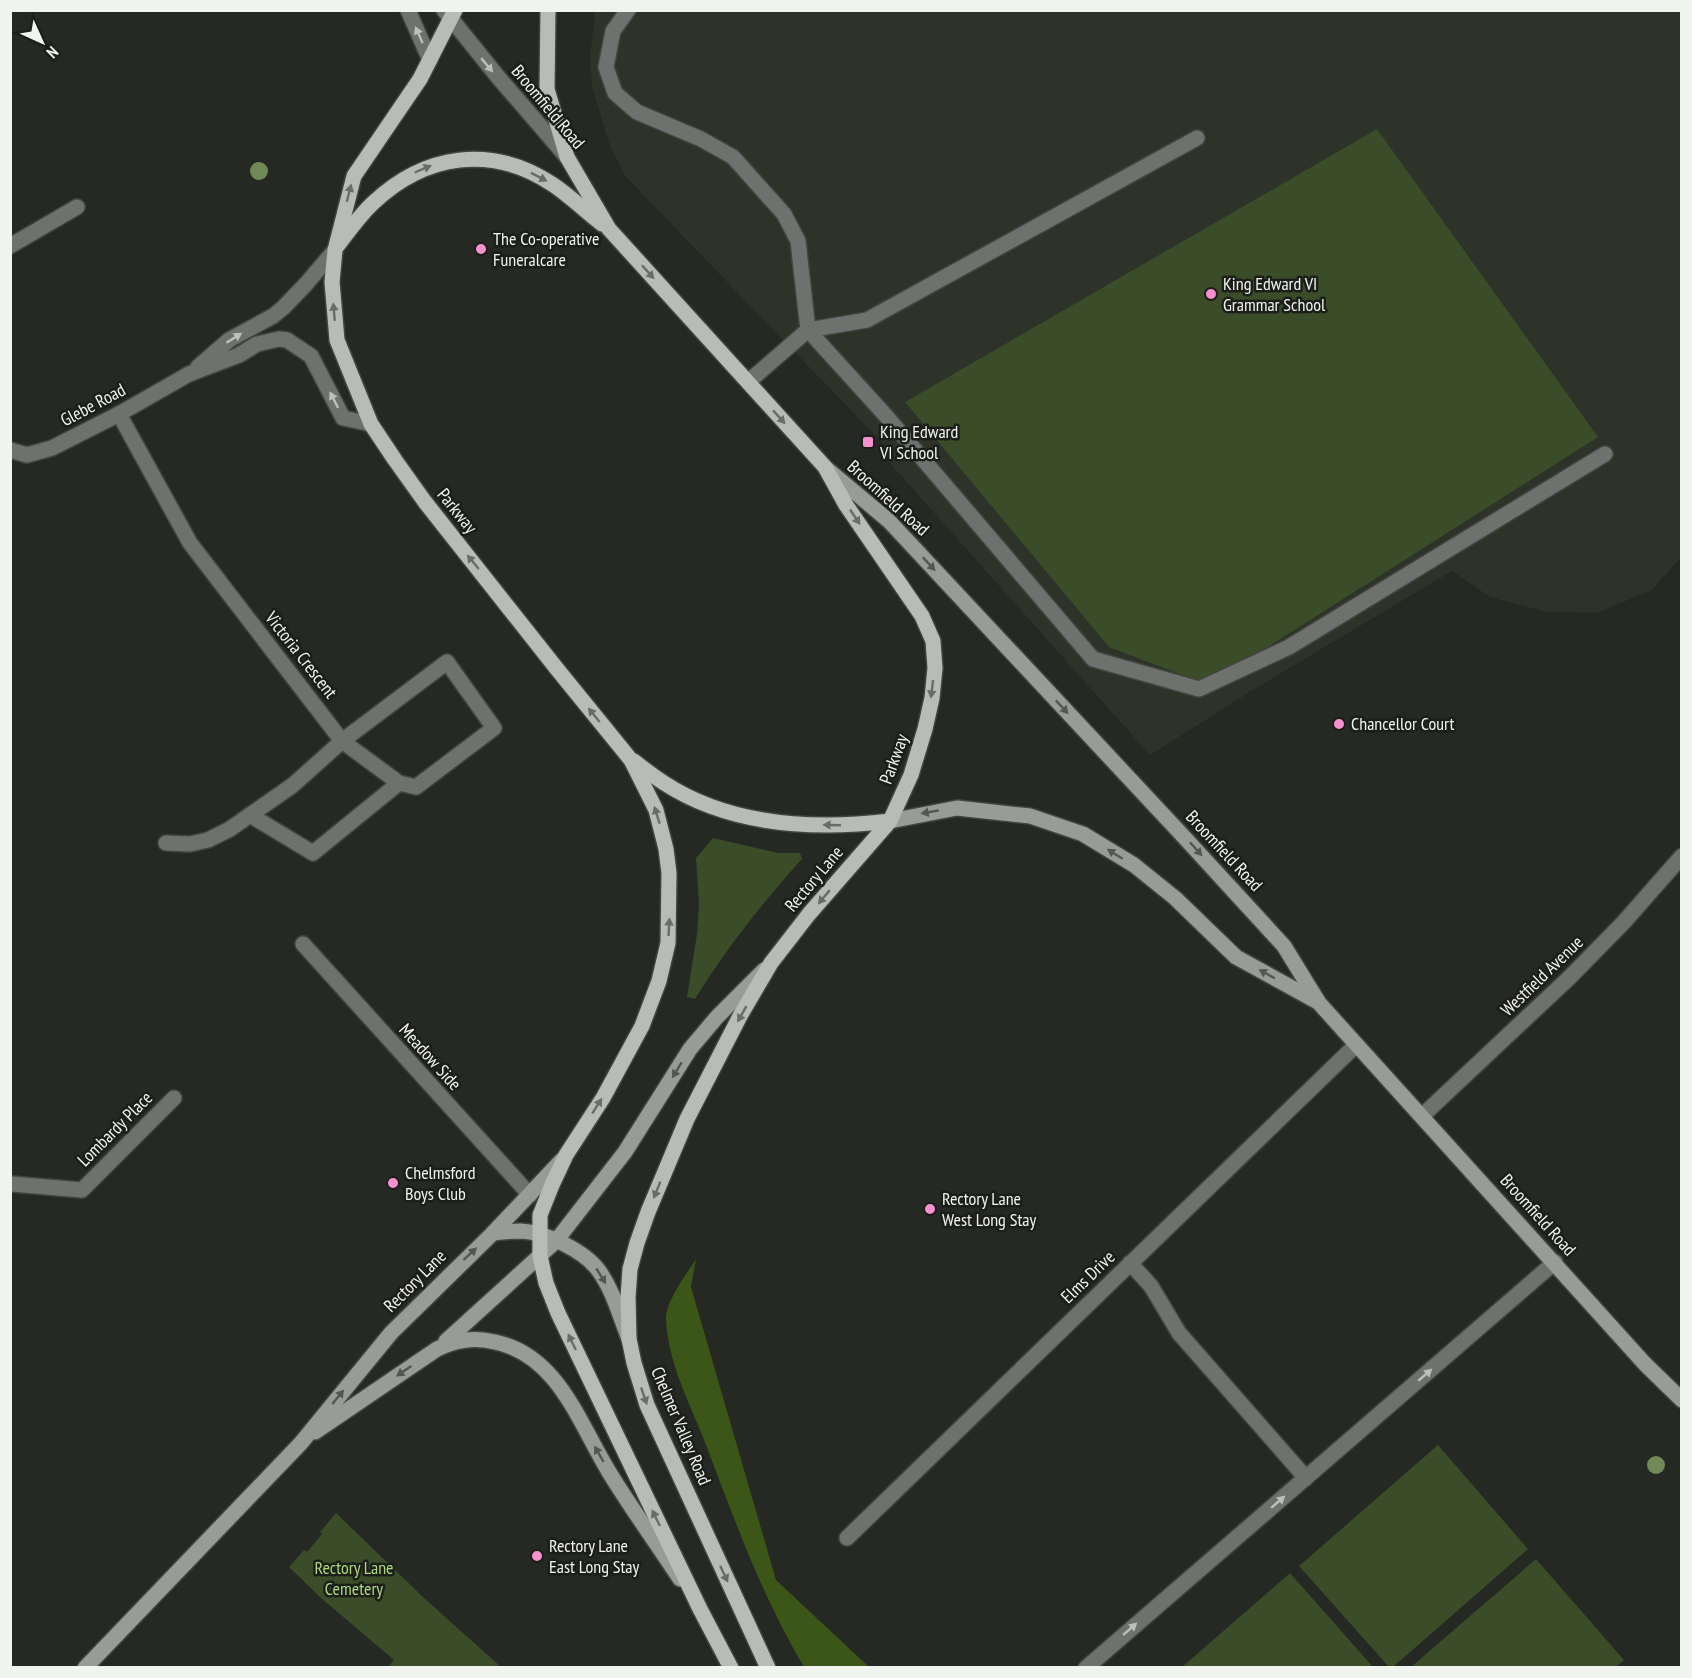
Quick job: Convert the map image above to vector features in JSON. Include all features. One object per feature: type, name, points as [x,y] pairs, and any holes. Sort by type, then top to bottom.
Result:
[{"type":"main road","points":[[548,10],[547,89],[567,157]]},
{"type":"main road","name":"Parkway","points":[[450,14],[430,60],[408,99],[354,176],[334,250],[332,282],[337,339],[371,424],[425,502],[631,760],[656,810],[666,849],[670,903],[668,943],[659,981],[642,1026],[603,1098],[566,1155]]},
{"type":"main road","name":"Broomfield Road","points":[[567,157],[609,229],[825,467],[890,521],[1284,946],[1318,1003],[1645,1364],[1682,1400]]},
{"type":"main road","points":[[334,250],[372,203],[398,183],[420,169],[454,159],[484,159],[512,164],[551,183],[609,229]]},
{"type":"main road","name":"Parkway","points":[[631,760],[664,784],[733,814],[766,821],[800,824],[853,825],[890,821],[911,775],[925,729],[935,668],[933,641],[922,616],[846,505],[825,467]]},
{"type":"main road","name":"Broomfield Road","points":[[890,821],[957,808],[1030,816],[1083,834],[1134,865],[1174,897],[1236,957],[1318,1003]]},
{"type":"main road","name":"Rectory Lane","points":[[771,963],[890,821]]},
{"type":"main road","points":[[437,1349],[556,1241],[625,1152],[690,1049],[717,1017],[771,963]]},
{"type":"main road","name":"Chelmer Valley Road","points":[[768,1668],[647,1405],[629,1339],[628,1297],[630,1269],[645,1220],[687,1119],[771,963]]},
{"type":"main road","points":[[566,1155],[540,1215],[540,1256],[546,1283],[558,1313],[700,1609],[731,1668]]},
{"type":"main road","name":"Rectory Lane","points":[[86,1668],[301,1443],[391,1333],[493,1233],[566,1155]]},
{"type":"main road","points":[[493,1233],[523,1231],[556,1241],[588,1259],[605,1281],[629,1339]]},
{"type":"main road","name":"Rectory Lane","points":[[301,1443],[437,1349],[453,1341],[487,1340],[515,1348],[536,1360],[550,1373],[609,1473],[700,1609]]},
{"type":"street","points":[[408,10],[430,60]]},
{"type":"street","points":[[628,10],[612,31],[606,67],[615,93],[637,112],[701,139],[733,157],[783,214],[798,241],[808,330],[887,417],[1092,659],[1199,689],[1289,647],[1605,454]]},
{"type":"street","name":"Broomfield Road","points":[[450,14],[567,157]]},
{"type":"street","points":[[748,382],[808,330],[867,320],[1197,138]]},
{"type":"street","points":[[10,246],[77,207]]},
{"type":"street","name":"Glebe Road","points":[[189,374],[229,340],[283,308],[334,250]]},
{"type":"street","name":"Glebe Road","points":[[10,462],[52,448],[119,414],[189,374],[239,355],[257,344],[279,339],[287,340],[311,356],[343,418],[371,424]]},
{"type":"street","name":"Victoria Crescent","points":[[119,414],[190,543],[342,741],[399,783]]},
{"type":"street","points":[[10,450],[27,455]]},
{"type":"street","points":[[166,843],[190,844],[208,840],[250,815],[293,785],[342,741],[447,662],[494,728],[416,787],[399,783],[313,853],[250,815]]},
{"type":"street","name":"Westfield Avenue","points":[[1422,1116],[1570,977],[1624,922],[1682,856]]},
{"type":"street","name":"Meadow Side","points":[[303,944],[530,1195]]},
{"type":"street","name":"Elms Drive","points":[[847,1538],[1356,1045]]},
{"type":"street","name":"Lombardy Place","points":[[11,1184],[82,1190],[174,1098]]},
{"type":"street","points":[[1086,1668],[1555,1262]]},
{"type":"street","points":[[1130,1263],[1151,1286],[1179,1334],[1306,1478]]},
{"type":"shaded area","name":"King Edward VI Grammar School","points":[[595,10],[1681,11],[1681,557],[1652,590],[1597,613],[1546,612],[1490,597],[1452,571],[1261,685],[1150,755],[887,460],[893,454],[626,177],[610,146],[592,86],[590,59]]},
{"type":"green space","points":[[1377,129],[1598,437],[1208,685],[1109,647],[905,402]]},
{"type":"green space","points":[[713,838],[778,853],[800,853],[802,859],[745,927],[695,999],[687,997],[697,934],[699,904],[696,858]]},
{"type":"green space","points":[[696,1259],[691,1287],[776,1580],[869,1667],[804,1667],[774,1612],[749,1555],[680,1380],[668,1335],[666,1320],[669,1305]]},
{"type":"green space","points":[[1438,1445],[1528,1549],[1393,1667],[1389,1667],[1299,1566]]},
{"type":"green space","name":"Rectory Lane Cemetery","points":[[336,1513],[423,1597],[501,1667],[388,1667],[394,1660],[321,1598],[289,1567],[304,1550],[307,1552]]},
{"type":"green space","points":[[1536,1559],[1624,1660],[1615,1668],[1411,1667]]},
{"type":"green space","points":[[1290,1573],[1373,1667],[1182,1667]]},
{"type":"place","name":"The Co-operative Funeralcare","points":[[481,249]]},
{"type":"place","name":"King Edward VI Grammar School","points":[[1211,294]]},
{"type":"place","name":"King Edward VI School","points":[[868,442]]},
{"type":"place","name":"Chancellor Court","points":[[1339,724]]},
{"type":"place","name":"Chelmsford Boys Club","points":[[393,1183]]},
{"type":"place","name":"Rectory Lane West Long Stay","points":[[930,1209]]},
{"type":"place","name":"Rectory Lane East Long Stay","points":[[537,1556]]}]
